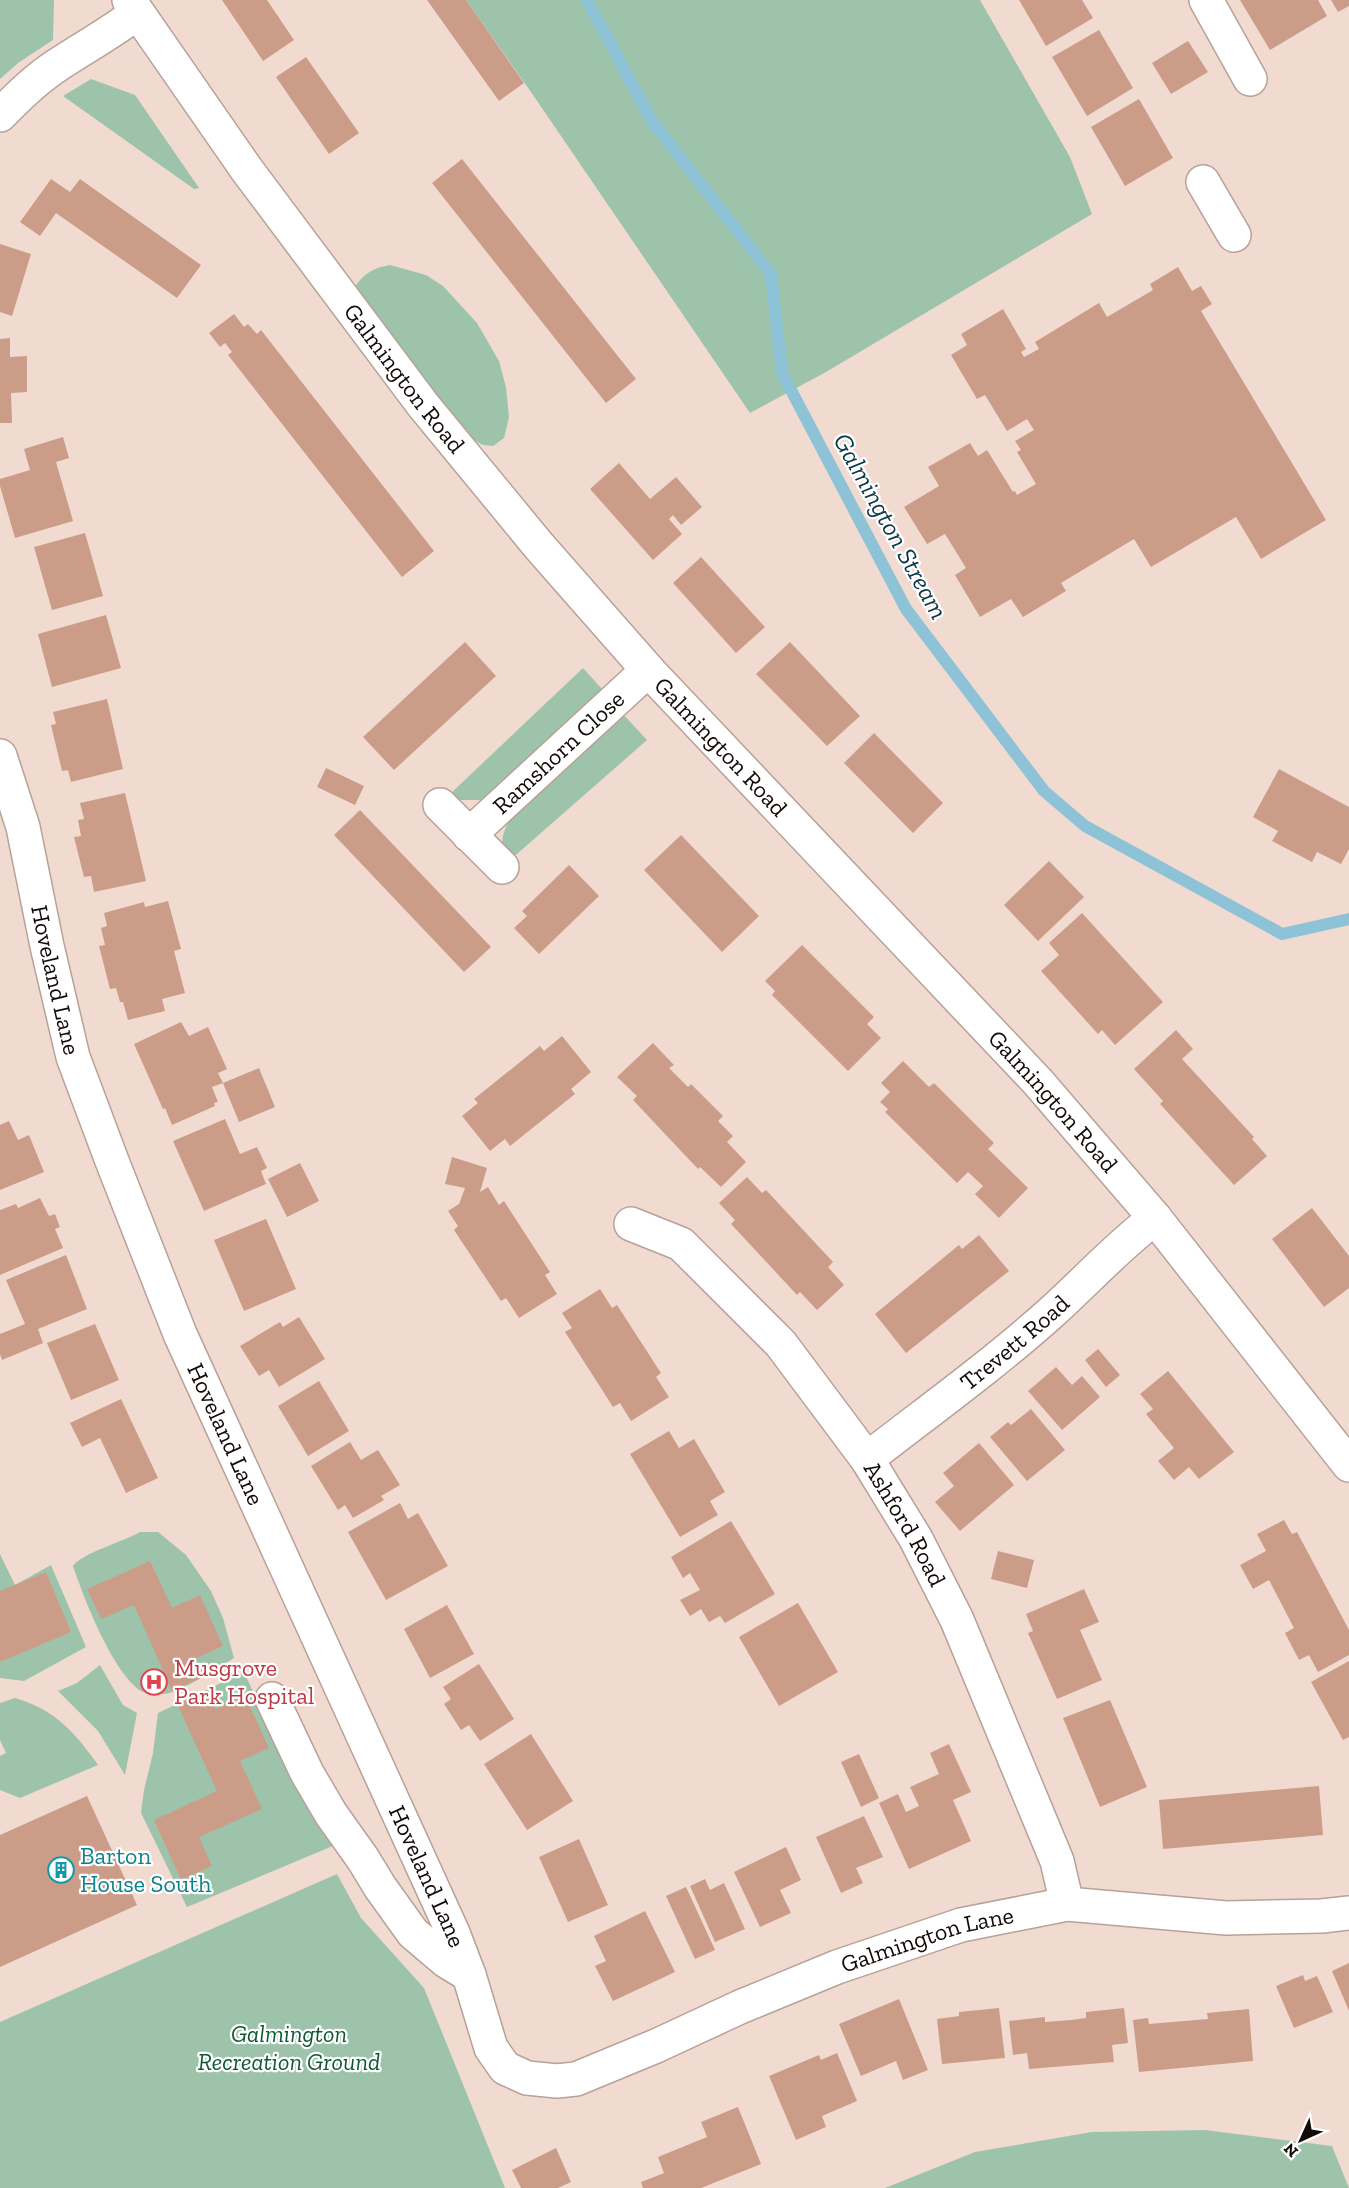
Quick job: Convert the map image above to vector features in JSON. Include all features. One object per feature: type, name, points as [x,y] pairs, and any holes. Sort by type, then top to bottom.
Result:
[{"type":"street","points":[[1206,0],[1250,79]]},
{"type":"street","points":[[0,115],[27,88],[56,66],[105,36],[133,6]]},
{"type":"street","name":"Galmington Road","points":[[133,6],[247,170],[423,405],[539,546],[648,670],[1038,1082],[1155,1218],[1349,1465]]},
{"type":"street","points":[[1203,182],[1234,235]]},
{"type":"street","name":"Ramshorn Close","points":[[469,835],[648,670]]},
{"type":"street","name":"Hoveland Lane","points":[[0,756],[23,826],[47,946],[73,1057],[180,1334],[426,1871],[470,1974],[491,2048],[505,2068],[526,2078]]},
{"type":"street","points":[[441,805],[502,867]]},
{"type":"street","name":"Trevett Road","points":[[867,1459],[1001,1355],[1155,1218]]},
{"type":"street","name":"Ashford Road","points":[[631,1224],[681,1244],[782,1344],[867,1459],[916,1539],[957,1620],[1057,1861],[1067,1904]]},
{"type":"street","points":[[272,1700],[307,1773],[331,1814],[413,1933],[437,1954],[470,1974]]},
{"type":"street","name":"Galmington Lane","points":[[526,2078],[557,2081],[576,2079],[837,1967],[961,1925],[1067,1904],[1226,1918],[1322,1917],[1349,1913]]},
{"type":"green space","points":[[0,0],[54,0],[53,40],[18,63],[0,79]]},
{"type":"green space","points":[[466,0],[980,0],[1070,157],[1092,214],[826,372],[750,413]]},
{"type":"green space","points":[[91,79],[135,95],[199,188],[194,189],[63,96]]},
{"type":"green space","points":[[390,265],[426,275],[443,286],[477,323],[499,361],[506,387],[509,417],[504,438],[493,446],[483,445],[472,439],[359,297],[356,285],[371,271]]},
{"type":"green space","points":[[583,668],[602,689],[485,800],[459,800],[450,794]]},
{"type":"green space","points":[[621,712],[647,740],[509,861],[502,844],[512,815]]},
{"type":"green space","points":[[140,1532],[158,1532],[186,1555],[211,1591],[223,1618],[234,1658],[171,1693],[146,1693],[130,1682],[120,1669],[101,1634],[73,1566],[77,1561],[93,1552]]},
{"type":"green space","points":[[0,1554],[15,1585],[51,1565],[86,1647],[24,1681],[0,1678]]},
{"type":"green space","points":[[100,1665],[123,1705],[137,1713],[125,1775],[98,1731],[58,1691],[77,1683]]},
{"type":"green space","points":[[244,1672],[288,1767],[340,1843],[187,1907],[141,1813],[158,1713]]},
{"type":"green space","points":[[15,1698],[41,1709],[63,1724],[98,1765],[20,1798],[0,1790],[0,1756],[6,1753],[0,1740],[0,1703]]},
{"type":"green space","name":"Galmington Recreation Ground","points":[[337,1874],[361,1918],[424,1988],[505,2188],[0,2188],[0,2022]]},
{"type":"green space","points":[[1205,2130],[1332,2146],[1349,2188],[885,2188],[975,2152],[1092,2132]]},
{"type":"building","points":[[222,0],[267,0],[294,40],[263,61]]},
{"type":"building","points":[[427,0],[466,0],[524,83],[499,101]]},
{"type":"building","points":[[1019,0],[1082,0],[1093,18],[1046,46]]},
{"type":"building","points":[[1240,0],[1318,0],[1327,16],[1270,50]]},
{"type":"building","points":[[1331,0],[1349,0],[1349,6],[1338,12]]},
{"type":"building","points":[[1099,30],[1133,88],[1087,116],[1052,57]]},
{"type":"building","points":[[1188,41],[1208,72],[1171,94],[1152,63]]},
{"type":"building","points":[[306,57],[359,133],[329,154],[276,77]]},
{"type":"building","points":[[1139,99],[1173,158],[1125,186],[1091,127]]},
{"type":"building","points":[[462,159],[636,379],[606,403],[432,183]]},
{"type":"building","points":[[51,179],[70,192],[80,179],[201,265],[177,298],[56,213],[40,236],[20,222]]},
{"type":"building","points":[[0,244],[31,254],[12,316],[0,312]]},
{"type":"building","points":[[1178,267],[1192,291],[1201,286],[1212,304],[1201,311],[1326,520],[1261,559],[1236,517],[1151,567],[1134,539],[1061,583],[1066,591],[1023,617],[1011,599],[980,617],[955,575],[966,568],[945,534],[927,544],[904,507],[939,486],[928,467],[970,443],[978,456],[987,450],[1017,495],[1036,484],[1017,452],[1021,450],[1015,441],[1034,430],[1027,419],[1007,431],[985,395],[977,399],[951,355],[967,345],[961,334],[1003,309],[1026,349],[1021,352],[1024,357],[1039,349],[1035,342],[1099,303],[1107,317],[1153,290],[1150,284]]},
{"type":"building","points":[[234,314],[244,327],[248,324],[257,334],[261,330],[434,551],[402,577],[228,355],[232,352],[225,343],[220,347],[209,333]]},
{"type":"building","points":[[10,338],[10,357],[27,356],[27,392],[11,393],[12,423],[0,423],[0,339]]},
{"type":"building","points":[[63,437],[69,458],[56,462],[73,521],[15,538],[0,479],[30,470],[24,449]]},
{"type":"building","points":[[619,463],[650,499],[676,477],[702,507],[681,525],[673,515],[669,519],[682,534],[653,560],[590,489]]},
{"type":"building","points":[[85,533],[103,596],[52,610],[34,547]]},
{"type":"building","points":[[701,557],[765,627],[736,653],[673,583]]},
{"type":"building","points":[[106,615],[121,668],[52,687],[38,634]]},
{"type":"building","points":[[465,642],[496,676],[394,770],[363,737]]},
{"type":"building","points":[[790,642],[860,716],[827,746],[756,674]]},
{"type":"building","points":[[107,699],[123,769],[71,782],[68,770],[62,771],[51,725],[56,724],[53,712]]},
{"type":"building","points":[[874,733],[943,803],[913,833],[844,763]]},
{"type":"building","points":[[326,768],[364,786],[355,805],[317,787]]},
{"type":"building","points":[[1279,769],[1349,807],[1349,849],[1341,864],[1317,852],[1312,862],[1272,841],[1278,831],[1253,817]]},
{"type":"building","points":[[125,793],[146,881],[94,892],[91,876],[84,877],[74,837],[81,836],[78,820],[84,819],[80,803]]},
{"type":"building","points":[[360,810],[491,947],[464,972],[334,835]]},
{"type":"building","points":[[681,835],[759,916],[722,952],[644,870]]},
{"type":"building","points":[[1049,861],[1084,897],[1038,941],[1004,905]]},
{"type":"building","points":[[569,865],[599,896],[539,954],[514,928],[527,916],[522,911]]},
{"type":"building","points":[[168,901],[181,949],[174,951],[185,993],[162,999],[165,1011],[128,1020],[116,988],[110,989],[99,946],[105,945],[101,928],[107,926],[104,913],[144,902],[145,907]]},
{"type":"building","points":[[1082,913],[1163,1002],[1115,1045],[1102,1030],[1098,1034],[1041,971],[1059,955],[1049,943]]},
{"type":"building","points":[[802,945],[874,1017],[867,1024],[881,1038],[848,1071],[772,995],[775,991],[765,981]]},
{"type":"building","points":[[181,1022],[189,1036],[208,1027],[227,1069],[218,1073],[223,1083],[212,1087],[218,1102],[214,1103],[215,1106],[172,1125],[134,1044]]},
{"type":"building","points":[[1176,1030],[1193,1049],[1182,1059],[1254,1137],[1252,1139],[1267,1156],[1234,1185],[1160,1104],[1163,1101],[1134,1069]]},
{"type":"building","points":[[562,1036],[591,1072],[571,1089],[575,1094],[510,1146],[505,1139],[490,1151],[462,1116],[478,1103],[474,1099],[540,1046],[544,1051]]},
{"type":"building","points":[[653,1043],[674,1065],[669,1068],[688,1087],[691,1084],[723,1116],[718,1121],[733,1136],[727,1142],[746,1162],[721,1187],[700,1167],[698,1169],[633,1100],[637,1096],[617,1077]]},
{"type":"building","points":[[903,1061],[929,1087],[934,1083],[994,1143],[988,1149],[1028,1188],[999,1218],[975,1194],[983,1186],[968,1172],[957,1183],[885,1112],[888,1109],[880,1102],[890,1092],[881,1083]]},
{"type":"building","points":[[259,1068],[275,1107],[239,1122],[223,1083]]},
{"type":"building","points":[[225,1119],[240,1154],[257,1147],[267,1168],[261,1171],[266,1184],[204,1211],[173,1141]]},
{"type":"building","points":[[9,1121],[18,1140],[29,1135],[44,1172],[0,1190],[0,1125]]},
{"type":"building","points":[[452,1157],[487,1168],[480,1192],[488,1187],[499,1205],[504,1201],[550,1272],[545,1275],[557,1294],[519,1318],[506,1298],[501,1301],[454,1230],[458,1226],[448,1211],[459,1204],[465,1188],[445,1184]]},
{"type":"building","points":[[300,1163],[319,1201],[287,1217],[268,1179]]},
{"type":"building","points":[[747,1177],[762,1193],[766,1190],[833,1262],[828,1267],[844,1285],[817,1310],[800,1292],[797,1295],[731,1224],[735,1220],[719,1203]]},
{"type":"building","points":[[40,1198],[49,1216],[55,1214],[60,1227],[55,1229],[63,1248],[0,1275],[0,1210],[16,1204],[18,1208]]},
{"type":"building","points":[[1312,1208],[1349,1256],[1349,1288],[1324,1307],[1272,1239]]},
{"type":"building","points":[[266,1219],[296,1289],[244,1311],[214,1240]]},
{"type":"building","points":[[979,1235],[1009,1271],[906,1353],[875,1314],[959,1245],[962,1249]]},
{"type":"building","points":[[66,1255],[87,1309],[38,1329],[43,1343],[2,1360],[0,1334],[25,1324],[6,1280]]},
{"type":"building","points":[[600,1289],[612,1308],[617,1305],[661,1373],[656,1377],[669,1397],[631,1421],[620,1403],[613,1407],[565,1332],[572,1328],[562,1313]]},
{"type":"building","points":[[299,1317],[325,1359],[279,1387],[269,1370],[259,1376],[240,1346],[280,1322],[283,1327]]},
{"type":"building","points":[[95,1324],[119,1380],[71,1400],[47,1343]]},
{"type":"building","points":[[1098,1349],[1120,1375],[1106,1387],[1085,1360]]},
{"type":"building","points":[[1056,1367],[1072,1385],[1082,1376],[1100,1397],[1062,1430],[1028,1391]]},
{"type":"building","points":[[1168,1371],[1234,1452],[1199,1479],[1189,1467],[1174,1480],[1158,1461],[1174,1448],[1146,1414],[1153,1409],[1140,1394]]},
{"type":"building","points":[[319,1381],[349,1431],[308,1456],[278,1406]]},
{"type":"building","points":[[121,1399],[158,1478],[126,1493],[100,1438],[82,1447],[70,1423]]},
{"type":"building","points":[[1031,1409],[1065,1450],[1027,1481],[990,1437],[1008,1422],[1011,1425]]},
{"type":"building","points":[[669,1431],[679,1448],[694,1439],[725,1492],[710,1501],[718,1515],[680,1537],[630,1454]]},
{"type":"building","points":[[350,1442],[361,1460],[378,1450],[400,1485],[381,1496],[384,1500],[353,1518],[345,1505],[338,1510],[311,1466]]},
{"type":"building","points":[[979,1443],[1014,1485],[960,1531],[935,1502],[954,1486],[943,1473]]},
{"type":"building","points":[[400,1503],[408,1519],[418,1513],[448,1566],[386,1600],[348,1532]]},
{"type":"building","points":[[1284,1520],[1292,1534],[1297,1532],[1349,1630],[1349,1655],[1318,1672],[1309,1655],[1299,1660],[1285,1633],[1294,1628],[1269,1580],[1253,1589],[1240,1565],[1266,1551],[1257,1534]]},
{"type":"building","points":[[731,1521],[775,1594],[725,1623],[720,1616],[709,1622],[701,1609],[690,1616],[680,1600],[700,1590],[690,1573],[683,1578],[671,1557]]},
{"type":"building","points":[[998,1551],[1034,1560],[1027,1588],[991,1579]]},
{"type":"building","points":[[150,1561],[172,1608],[200,1595],[223,1646],[194,1659],[203,1677],[172,1691],[134,1605],[101,1619],[87,1589]]},
{"type":"building","points":[[46,1572],[71,1632],[0,1662],[0,1591]]},
{"type":"building","points":[[1084,1589],[1099,1622],[1080,1630],[1102,1680],[1057,1699],[1028,1633],[1033,1631],[1026,1614]]},
{"type":"building","points":[[798,1603],[838,1672],[779,1706],[739,1637]]},
{"type":"building","points":[[447,1605],[474,1654],[430,1678],[404,1629]]},
{"type":"building","points":[[1349,1661],[1349,1737],[1343,1740],[1311,1682]]},
{"type":"building","points":[[479,1664],[514,1719],[480,1741],[469,1725],[461,1730],[444,1704],[451,1699],[443,1687]]},
{"type":"building","points":[[208,1691],[216,1709],[245,1696],[269,1748],[240,1761],[262,1809],[199,1837],[212,1866],[181,1880],[154,1820],[217,1791],[177,1704]]},
{"type":"building","points":[[1110,1700],[1147,1787],[1100,1807],[1063,1718]]},
{"type":"building","points":[[531,1734],[573,1801],[527,1830],[484,1764]]},
{"type":"building","points":[[949,1744],[971,1792],[953,1800],[971,1841],[909,1869],[879,1803],[898,1794],[906,1812],[919,1806],[910,1787],[939,1774],[930,1753]]},
{"type":"building","points":[[859,1754],[879,1798],[861,1807],[841,1762]]},
{"type":"building","points":[[1319,1786],[1323,1835],[1163,1849],[1159,1800]]},
{"type":"building","name":"Barton House South","points":[[87,1796],[137,1905],[0,1967],[0,1835]]},
{"type":"building","points":[[864,1816],[883,1857],[856,1868],[863,1883],[841,1893],[816,1837]]},
{"type":"building","points":[[579,1839],[608,1905],[568,1922],[539,1857]]},
{"type":"building","points":[[786,1847],[801,1880],[780,1890],[791,1913],[760,1927],[734,1872]]},
{"type":"building","points":[[705,1879],[710,1890],[724,1883],[745,1929],[715,1942],[690,1886]]},
{"type":"building","points":[[686,1887],[715,1950],[695,1959],[666,1896]]},
{"type":"building","points":[[645,1911],[675,1972],[613,2001],[595,1966],[606,1961],[594,1936]]},
{"type":"building","points":[[1349,1963],[1349,2011],[1332,1971]]},
{"type":"building","points":[[1303,1975],[1305,1981],[1317,1976],[1333,2012],[1294,2028],[1276,1986]]},
{"type":"building","points":[[899,1999],[928,2070],[903,2080],[896,2061],[861,2076],[839,2024]]},
{"type":"building","points":[[999,2008],[1005,2058],[942,2064],[937,2019],[959,2016],[959,2012]]},
{"type":"building","points":[[1124,2008],[1128,2043],[1112,2045],[1114,2062],[1029,2069],[1027,2053],[1013,2055],[1009,2021],[1045,2017],[1045,2022],[1071,2020],[1086,2018],[1086,2012]]},
{"type":"building","points":[[1249,2009],[1253,2061],[1139,2072],[1133,2020],[1148,2018],[1149,2024],[1208,2019],[1207,2013]]},
{"type":"building","points":[[837,2053],[857,2101],[822,2116],[826,2127],[796,2140],[769,2076],[819,2055],[821,2060]]},
{"type":"building","points":[[738,2107],[761,2164],[701,2188],[643,2188],[641,2182],[664,2173],[658,2157],[707,2137],[701,2122]]},
{"type":"building","points":[[556,2148],[571,2182],[558,2188],[521,2188],[512,2170]]},
{"type":"waterway","name":"Galmington Stream","points":[[587,0],[652,121],[771,274],[782,373],[906,609],[1044,791],[1085,826],[1282,934],[1349,919]]},
{"type":"place","name":"Musgrove Park Hospital","points":[[154,1682]]},
{"type":"place","name":"Barton House South","points":[[61,1870]]}]
